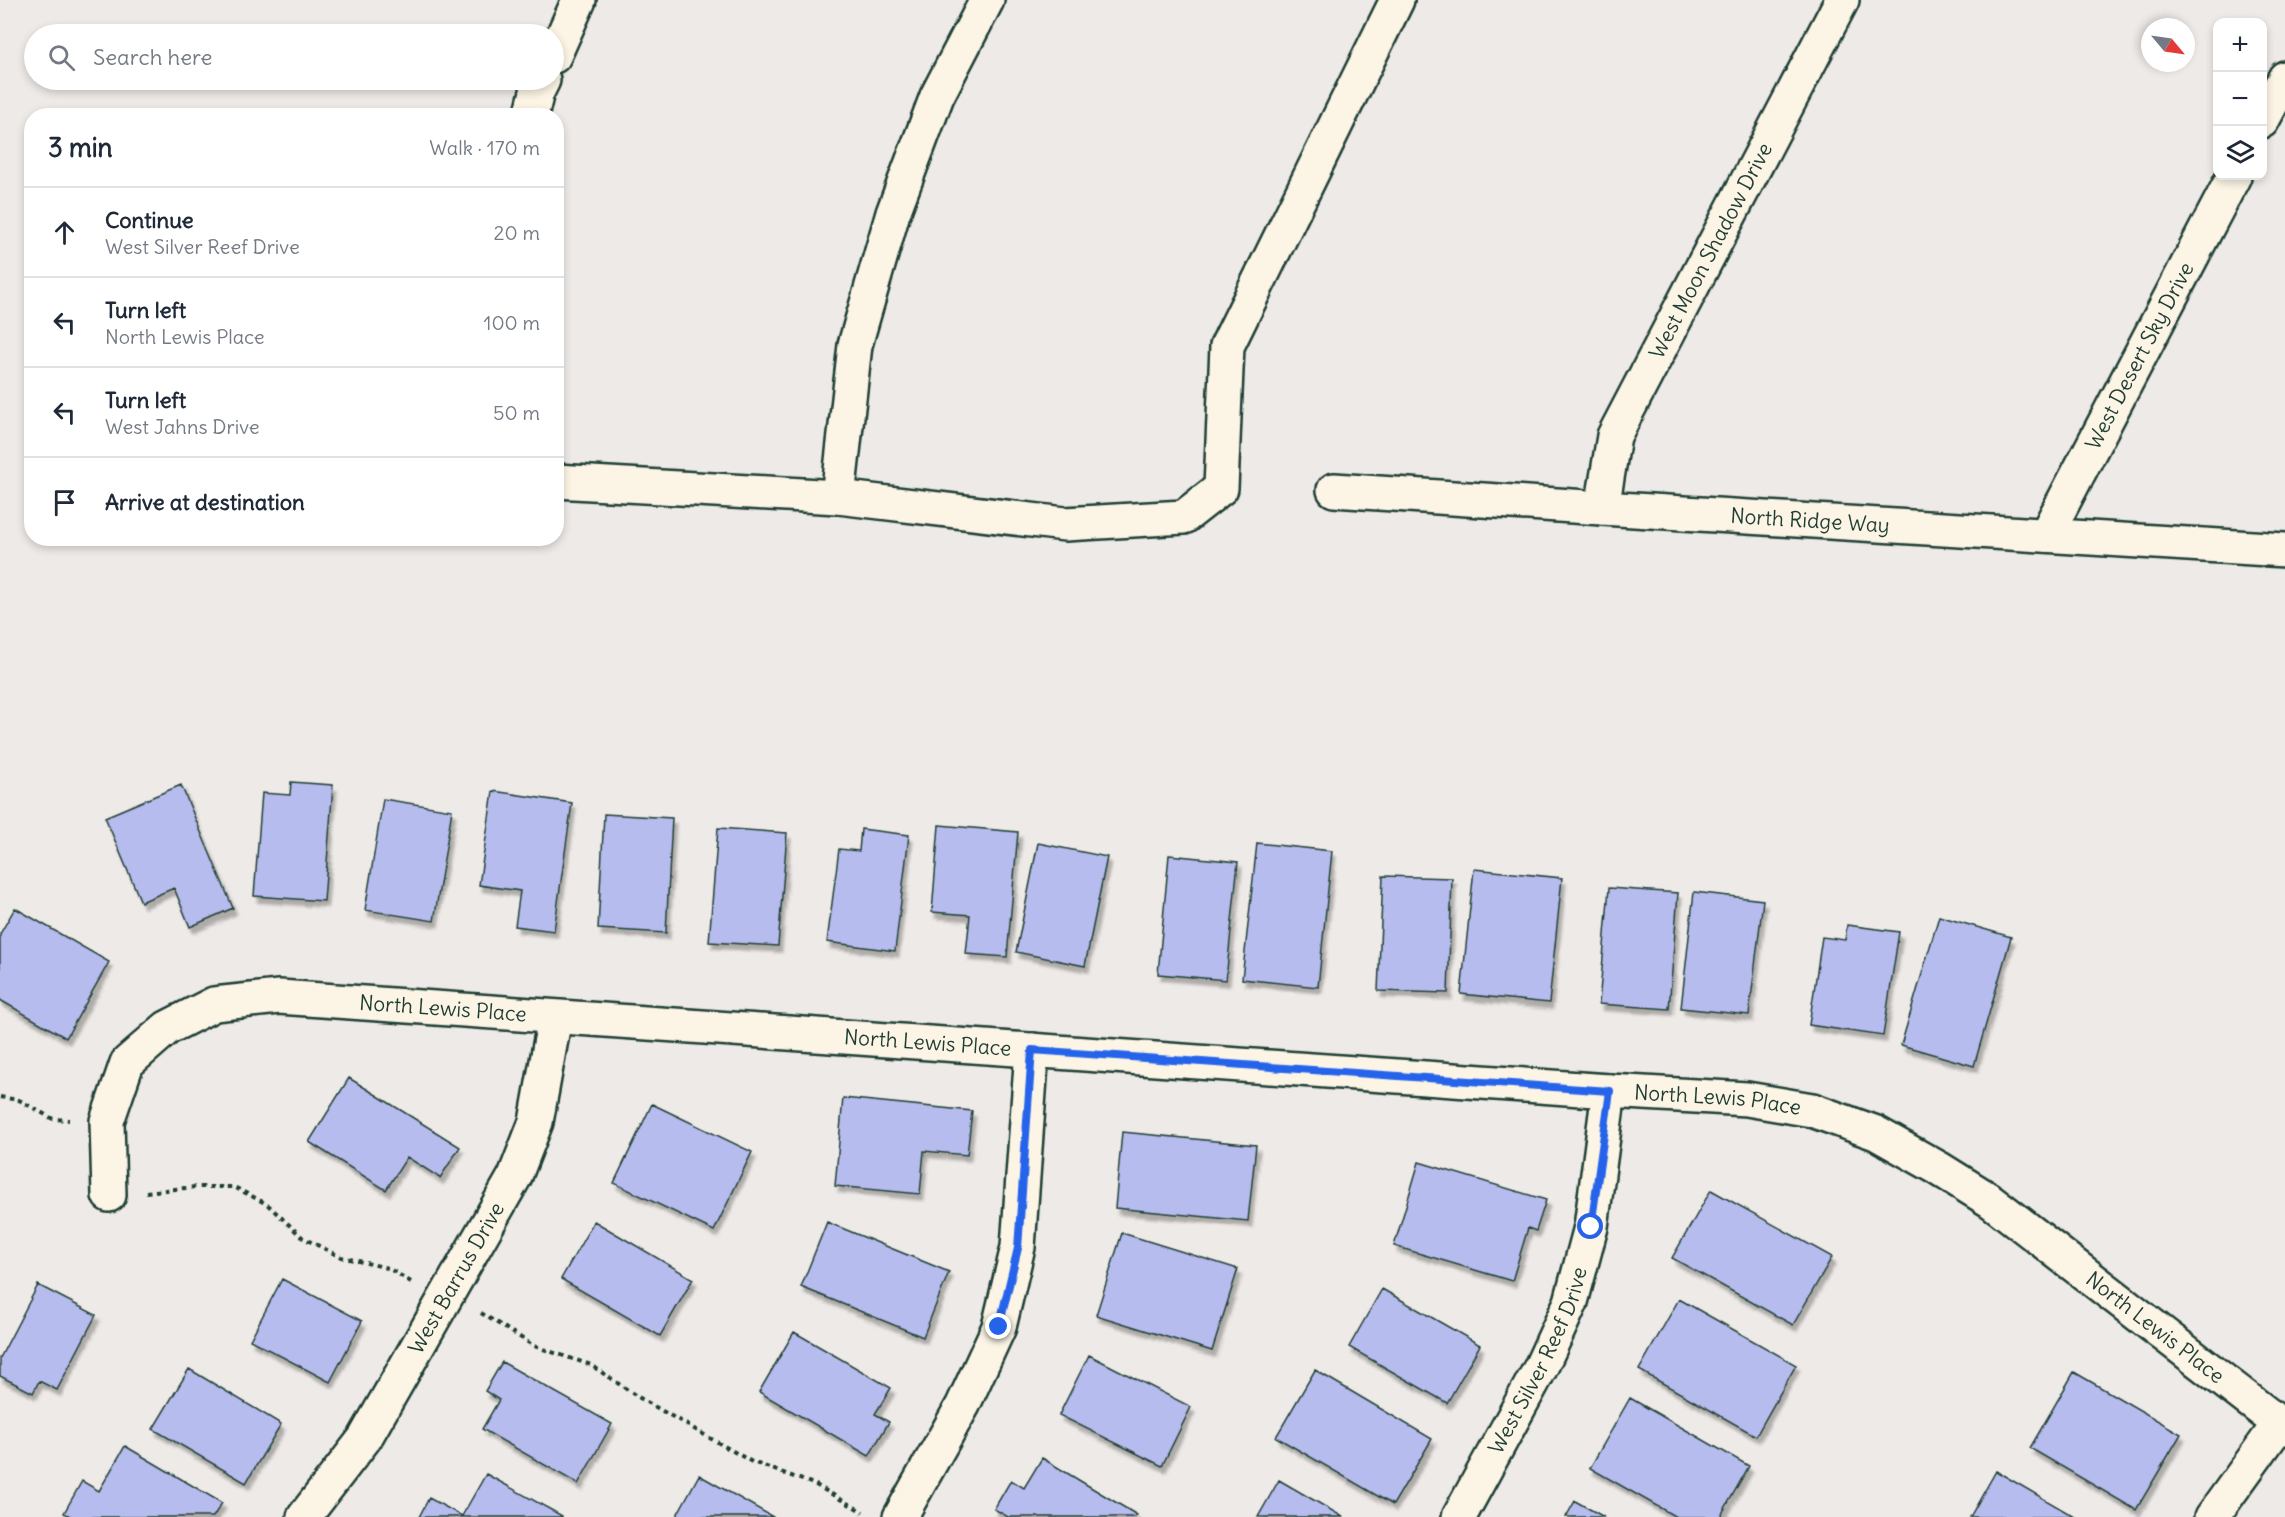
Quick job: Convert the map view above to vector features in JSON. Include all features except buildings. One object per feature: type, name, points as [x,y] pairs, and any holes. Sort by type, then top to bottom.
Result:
[{"type":"street","points":[[564,34],[579,0]]},
{"type":"street","points":[[838,496],[855,345],[893,213],[937,96],[987,0]]},
{"type":"street","points":[[564,481],[838,496],[1065,524],[1184,517],[1221,488],[1227,346],[1396,0]]},
{"type":"street","name":"West Moon Shadow Drive","points":[[1602,508],[1614,436],[1842,0]]},
{"type":"street","points":[[2267,112],[2285,78]]},
{"type":"street","points":[[533,108],[538,90]]},
{"type":"street","name":"West Desert Sky Drive","points":[[2046,535],[2232,180]]},
{"type":"street","name":"North Ridge Way","points":[[1334,490],[2285,550]]},
{"type":"street","name":"North Lewis Place","points":[[109,1195],[107,1121],[127,1063],[167,1028],[214,1004],[279,997],[1747,1099],[1812,1110],[1876,1133],[1938,1168],[1991,1202],[2282,1426]]},
{"type":"street","name":"West Barrus Drive","points":[[304,1517],[365,1438],[515,1176],[536,1122],[555,1017]]},
{"type":"street","points":[[900,1517],[963,1405],[999,1327],[1018,1248],[1032,1050]]},
{"type":"street","name":"West Silver Reef Drive","points":[[1460,1517],[1540,1367],[1571,1302],[1591,1227],[1610,1091]]},
{"type":"street","points":[[2212,1517],[2282,1426]]},
{"type":"path","points":[[0,1096],[19,1100],[53,1119],[107,1121]]},
{"type":"path","points":[[109,1195],[195,1187],[234,1187],[267,1204],[303,1238],[341,1257],[388,1268],[413,1283],[476,1310],[534,1346],[591,1365],[638,1397],[752,1462],[814,1484],[862,1510],[868,1517]]},
{"type":"route","points":[[999,1327],[1018,1248],[1032,1050],[1610,1091],[1591,1227]]}]
